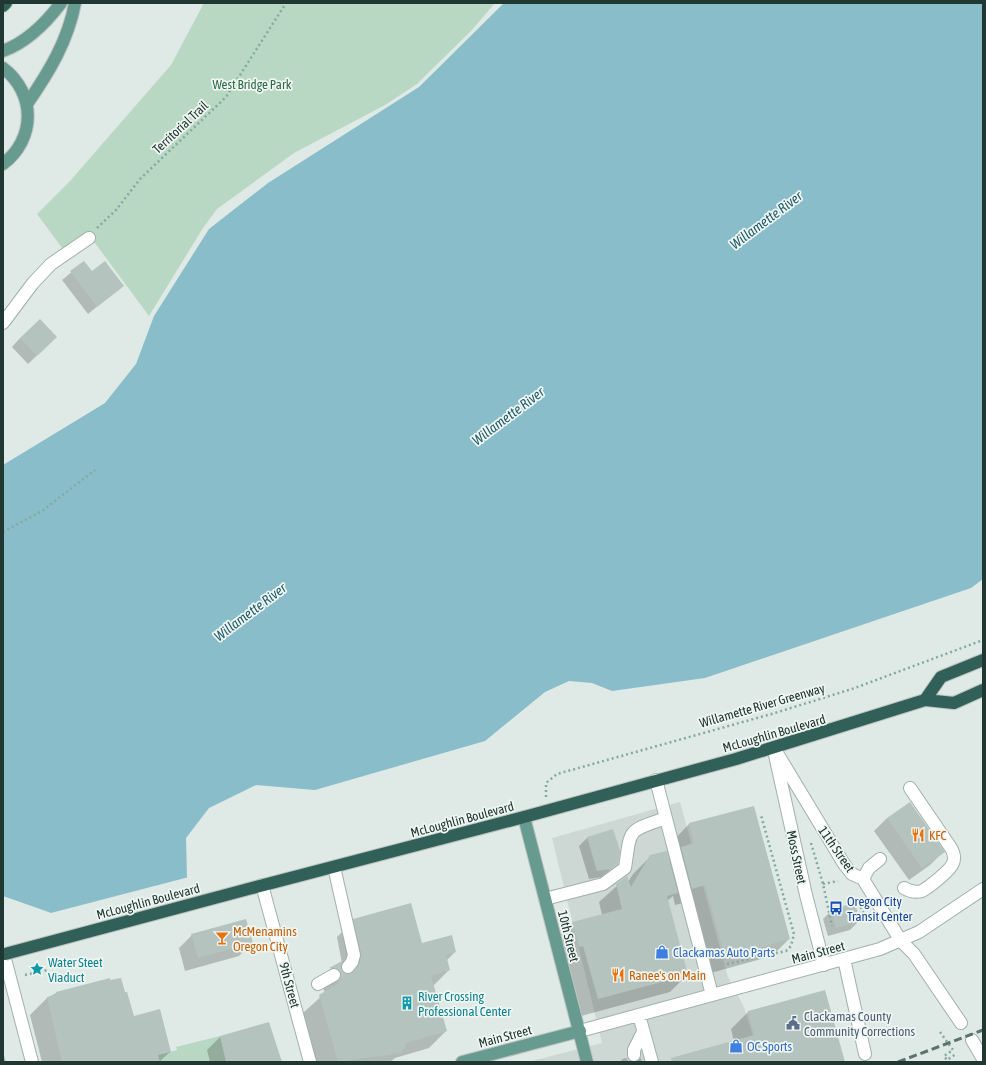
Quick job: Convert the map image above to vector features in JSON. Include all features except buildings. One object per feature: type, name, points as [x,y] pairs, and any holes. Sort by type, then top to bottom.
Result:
[{"type":"highway","points":[[3,6],[6,3]]},
{"type":"highway","points":[[925,700],[941,677],[983,660]]},
{"type":"highway","name":"McLoughlin Boulevard","points":[[4,955],[257,886],[524,817],[774,748],[925,700],[954,703],[983,690]]},
{"type":"main road","points":[[3,51],[26,38],[43,25],[61,3]]},
{"type":"main road","points":[[28,104],[49,72],[60,50],[71,23],[74,3]]},
{"type":"main road","points":[[3,68],[11,74],[22,88],[28,104],[28,124],[23,142],[12,157],[3,164]]},
{"type":"main road","name":"10th Street","points":[[524,817],[587,1062]]},
{"type":"main road","name":"Main Street","points":[[462,1062],[580,1031]]},
{"type":"street","points":[[3,323],[32,283],[51,264],[89,238]]},
{"type":"street","name":"11th Street","points":[[774,748],[844,864],[852,874],[863,879],[901,941],[914,954],[961,1023]]},
{"type":"street","name":"Moss Street","points":[[774,748],[806,894],[824,965]]},
{"type":"street","points":[[656,780],[712,995]]},
{"type":"street","points":[[904,888],[910,892],[922,891],[947,872],[954,863],[951,848],[910,788]]},
{"type":"street","points":[[545,900],[603,884],[626,868],[630,835],[636,828],[666,818]]},
{"type":"street","points":[[863,879],[869,868],[880,859]]},
{"type":"street","points":[[334,866],[354,955],[352,962],[348,967]]},
{"type":"street","name":"9th Street","points":[[257,886],[310,1062]]},
{"type":"street","name":"Main Street","points":[[580,1031],[844,960],[901,941],[937,921],[983,889]]},
{"type":"street","points":[[4,955],[32,1062]]},
{"type":"street","points":[[844,960],[864,1054]]},
{"type":"street","points":[[318,984],[334,975]]},
{"type":"street","points":[[639,1015],[652,1062]]},
{"type":"street","points":[[634,1055],[634,1050],[643,1032]]},
{"type":"street","points":[[972,1040],[983,1058]]},
{"type":"path","name":"Territorial Trail","points":[[89,238],[95,229],[116,210],[140,178],[226,97],[286,3]]},
{"type":"path","points":[[3,532],[42,511],[95,470]]},
{"type":"path","name":"Willamette River Greenway","points":[[546,783],[557,774],[775,713],[855,688],[983,640]]},
{"type":"path","name":"Main Street","points":[[727,964],[786,952],[791,946],[794,934],[761,815]]},
{"type":"path","points":[[810,840],[823,884],[832,926]]},
{"type":"path","points":[[823,884],[845,880]]},
{"type":"path","points":[[853,893],[866,918]]},
{"type":"path","points":[[33,973],[48,970]]},
{"type":"path","points":[[940,1032],[953,1050],[944,1056],[947,1060],[956,1054]]},
{"type":"shaded area","points":[[680,802],[728,977],[744,1007],[761,1062],[528,1062],[602,1043],[552,838]]},
{"type":"green space","name":"West Bridge Park","points":[[204,3],[495,3],[471,31],[417,84],[385,105],[294,153],[217,209],[203,228],[149,316],[89,235],[65,252],[37,214],[70,181],[171,65]]},
{"type":"green space","points":[[220,1036],[227,1062],[158,1062],[158,1055],[177,1050],[176,1047]]},
{"type":"water","name":"Willamette River","points":[[504,3],[983,3],[983,579],[971,588],[705,678],[612,691],[592,683],[569,681],[545,692],[485,741],[315,790],[256,785],[209,808],[186,838],[187,878],[57,915],[3,896],[3,465],[105,403],[136,364],[154,316],[209,229],[268,183],[419,87]]},
{"type":"pier","points":[[189,877],[188,880],[58,917],[47,914]]},
{"type":"tunnel","points":[[334,975],[348,967]]},
{"type":"railway","points":[[898,1062],[983,1030]]},
{"type":"place","name":"KFC","points":[[918,835]]},
{"type":"place","name":"Oregon City Transit Center","points":[[836,908]]},
{"type":"place","name":"McMenamins Oregon City","points":[[222,938]]},
{"type":"place","name":"Clackamas Auto Parts","points":[[662,952]]},
{"type":"place","name":"Water Steet Viaduct","points":[[37,969]]},
{"type":"place","name":"Ranee's on Main","points":[[618,975]]},
{"type":"place","name":"River Crossing Professional Center","points":[[407,1003]]},
{"type":"place","name":"Clackamas County Community Corrections","points":[[793,1023]]},
{"type":"place","name":"OC Sports","points":[[736,1046]]}]
